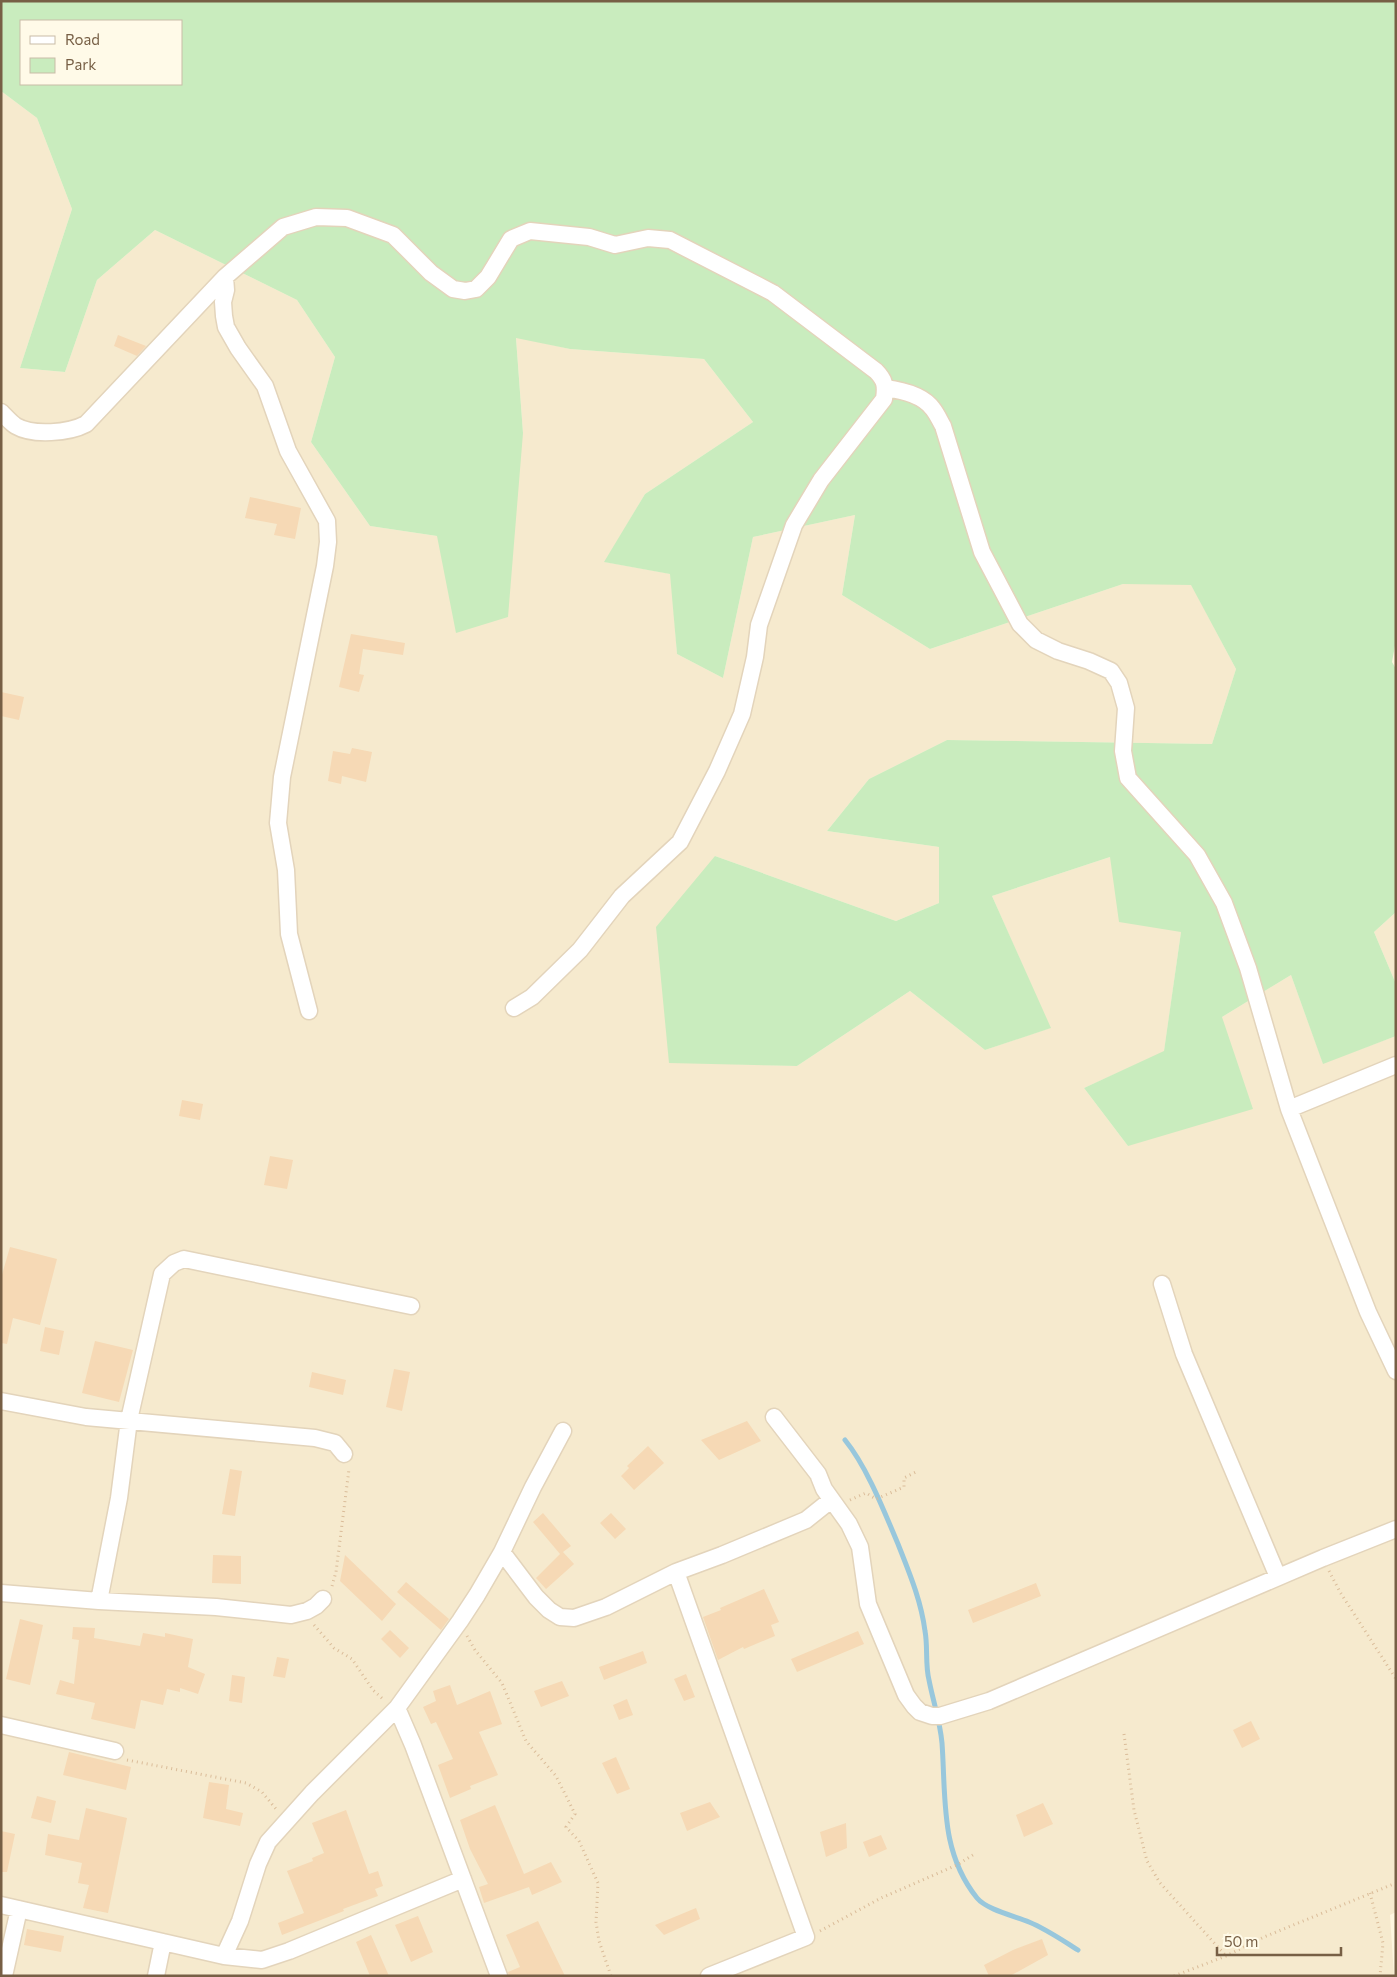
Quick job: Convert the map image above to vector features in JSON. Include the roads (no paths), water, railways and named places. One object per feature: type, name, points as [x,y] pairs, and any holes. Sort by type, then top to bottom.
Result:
[{"type":"street","points":[[1,412],[16,426],[28,431],[60,432],[76,430],[86,424],[225,276],[283,227],[316,217],[347,218],[392,235],[431,273],[453,289],[465,291],[476,289],[488,276],[511,239],[530,232],[589,237],[615,245],[648,238],[670,240],[773,293],[884,379],[886,388],[884,399],[822,480],[794,525],[759,625],[755,657],[742,714],[717,771],[680,842],[622,896],[580,950],[532,997],[514,1008]]},
{"type":"street","points":[[225,276],[224,316],[226,327],[238,348],[265,386],[288,450],[327,521],[328,542],[325,566],[282,777],[278,823],[286,870],[289,934],[309,1011]]},
{"type":"street","points":[[886,388],[895,389],[920,398],[932,408],[943,426],[982,552],[1020,624],[1036,640],[1058,651],[1089,661],[1111,671],[1119,683],[1126,708],[1123,751],[1128,778],[1197,855],[1224,903],[1248,968],[1289,1109],[1368,1312],[1396,1370]]},
{"type":"street","points":[[1289,1109],[1396,1065]]},
{"type":"street","points":[[99,1601],[119,1498],[129,1420],[162,1274],[174,1263],[184,1259],[411,1306]]},
{"type":"street","points":[[1162,1284],[1187,1363],[1278,1577]]},
{"type":"street","points":[[1,1401],[71,1415],[315,1438],[335,1443],[344,1454]]},
{"type":"street","points":[[774,1417],[818,1474],[831,1500],[849,1524],[860,1547],[868,1604],[906,1694],[920,1712],[936,1716],[989,1700],[1323,1558],[1396,1529]]},
{"type":"street","points":[[224,1956],[240,1921],[258,1864],[268,1842],[284,1822],[397,1708],[460,1621],[502,1552],[532,1488],[563,1431]]},
{"type":"street","points":[[502,1552],[536,1597],[549,1610],[560,1617],[574,1618],[606,1607],[676,1572],[806,1520],[831,1500]]},
{"type":"street","points":[[676,1572],[806,1937],[709,1976]]},
{"type":"street","points":[[1,1593],[99,1601],[216,1607],[291,1614],[307,1611],[323,1599]]},
{"type":"street","points":[[397,1708],[500,1976]]},
{"type":"street","points":[[1,1725],[115,1751]]},
{"type":"street","points":[[1,1905],[224,1956],[262,1960],[290,1951],[463,1879]]},
{"type":"street","points":[[4,1976],[18,1909]]},
{"type":"street","points":[[156,1976],[164,1942]]},
{"type":"waterway","points":[[845,1440],[861,1463],[881,1504],[898,1544],[921,1608],[926,1637],[928,1674],[942,1743],[947,1824],[956,1862],[977,1898],[987,1906],[1035,1925],[1078,1950]]}]
